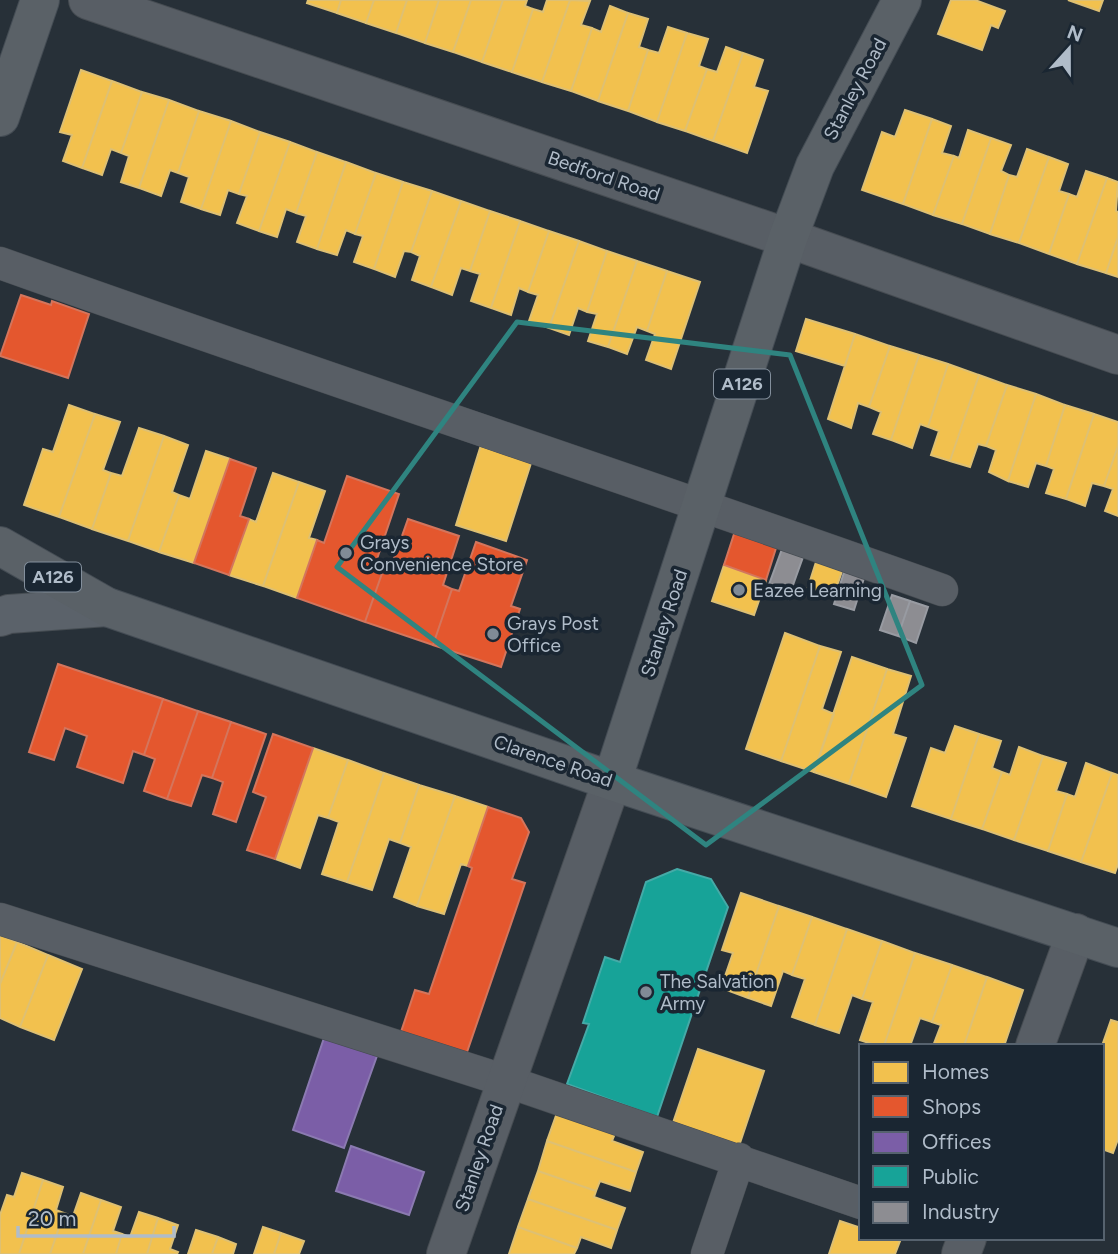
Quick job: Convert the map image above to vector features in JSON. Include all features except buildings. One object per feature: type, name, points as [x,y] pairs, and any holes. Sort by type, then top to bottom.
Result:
[{"type":"main road","points":[[0,117],[40,0]]},
{"type":"main road","name":"Stanley Road","points":[[612,781],[788,238],[815,166],[902,0]]},
{"type":"main road","name":"Clarence Road","points":[[0,546],[107,607],[612,781],[1118,948]]},
{"type":"main road","points":[[0,617],[9,614],[107,607]]},
{"type":"street","name":"Bedford Road","points":[[88,0],[788,238],[1118,355]]},
{"type":"street","name":"Stanley Road","points":[[446,1254],[612,781]]},
{"type":"street","points":[[1036,1044],[1076,933]]},
{"type":"lane","points":[[0,263],[197,334],[703,505],[942,590]]},
{"type":"lane","points":[[0,919],[506,1081],[859,1202]]},
{"type":"lane","points":[[707,1254],[739,1159]]},
{"type":"highlighted area","points":[[517,322],[790,355],[922,685],[706,845],[337,567]]},
{"type":"place","name":"Grays Convenience Store","points":[[346,553]]},
{"type":"place","name":"Eazee Learning","points":[[739,590]]},
{"type":"place","name":"Grays Post Office","points":[[493,634]]},
{"type":"place","name":"The Salvation Army","points":[[646,992]]}]
